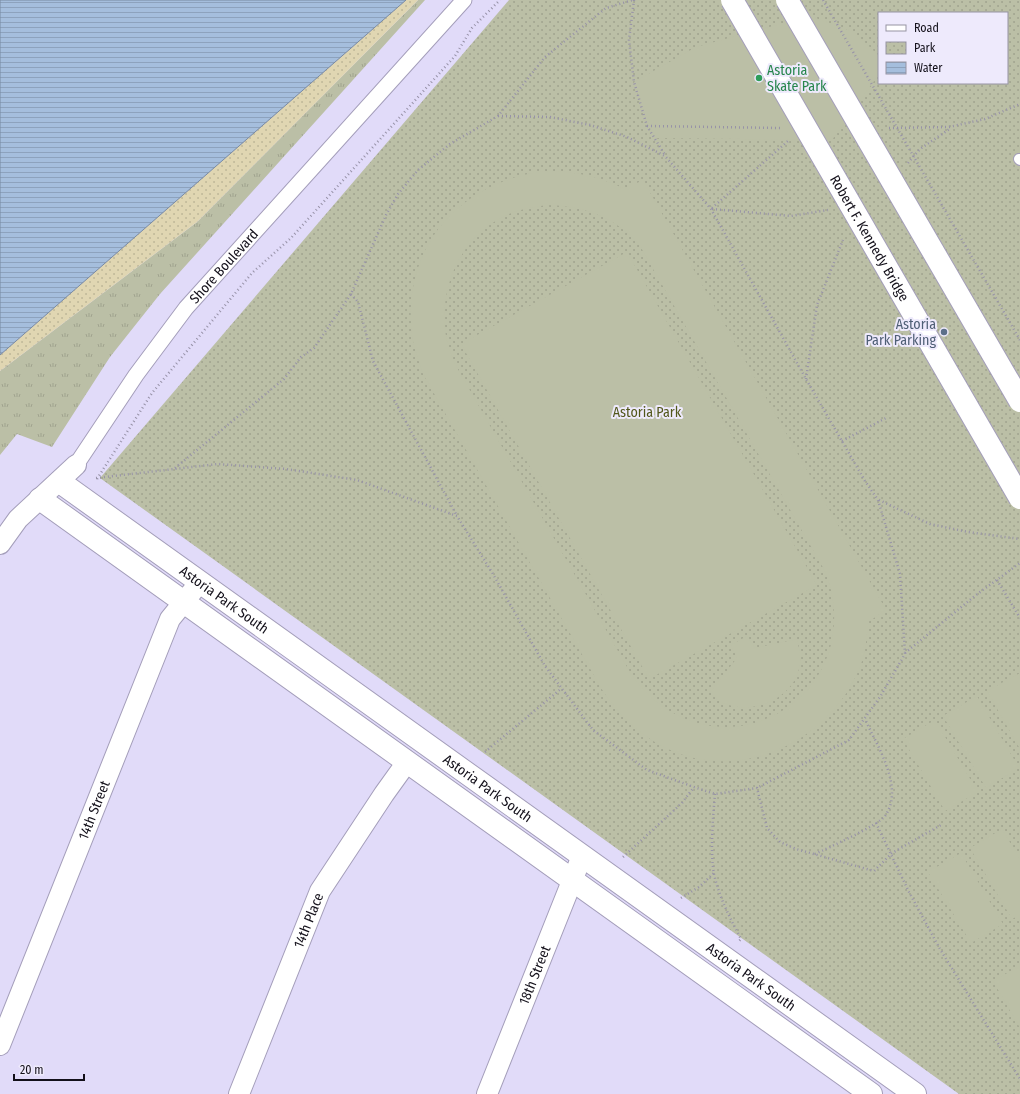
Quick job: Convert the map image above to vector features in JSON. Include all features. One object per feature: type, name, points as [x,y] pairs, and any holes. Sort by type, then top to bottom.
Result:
[{"type":"main road","name":"Robert F. Kennedy Bridge","points":[[732,0],[1020,498]]},
{"type":"main road","points":[[787,0],[1020,401]]},
{"type":"main road","name":"Astoria Park South","points":[[60,482],[915,1094]]},
{"type":"main road","name":"Astoria Park South","points":[[40,499],[871,1094]]},
{"type":"street","name":"Shore Boulevard","points":[[0,544],[18,519],[60,482],[76,465],[136,375],[186,308],[464,0]]},
{"type":"street","name":"14th Street","points":[[0,1046],[170,619],[200,582]]},
{"type":"street","name":"14th Place","points":[[239,1094],[320,891],[407,762]]},
{"type":"street","name":"18th Street","points":[[488,1094],[582,856]]},
{"type":"path","points":[[457,516],[357,480],[286,469],[218,464],[98,478],[152,393],[252,273],[291,238],[455,56],[472,28],[500,0]]},
{"type":"path","points":[[175,468],[284,379],[301,358],[314,348],[351,294],[386,215],[398,194],[418,170],[450,144],[498,116],[545,58],[606,8],[633,0],[629,40],[634,82],[646,126],[665,156],[711,209],[765,307],[842,441],[878,500],[900,574],[905,654]]},
{"type":"path","points":[[823,0],[1020,340]]},
{"type":"path","points":[[985,119],[1020,104]]},
{"type":"path","points":[[498,116],[550,117],[590,125],[626,137],[665,156]]},
{"type":"path","points":[[711,209],[791,138]]},
{"type":"path","points":[[711,209],[791,216],[829,210]]},
{"type":"path","points":[[351,294],[358,302],[373,361],[457,516],[493,574],[545,666],[593,730],[647,770],[715,794],[757,788],[849,740],[865,718],[905,654],[932,630],[1020,563]]},
{"type":"path","points":[[842,441],[886,418]]},
{"type":"path","points":[[878,500],[930,524],[968,532],[1020,539]]},
{"type":"path","points":[[997,580],[1020,618]]},
{"type":"path","points":[[485,752],[562,688]]},
{"type":"path","points":[[815,854],[876,823],[884,817],[893,799],[892,780],[865,718]]},
{"type":"path","points":[[622,857],[682,803],[694,787]]},
{"type":"path","points":[[757,788],[767,828],[780,842],[874,871],[892,854],[941,825]]},
{"type":"path","points":[[715,794],[712,825],[714,873],[726,912],[741,939],[737,944]]},
{"type":"path","points":[[876,823],[909,892],[940,949],[1020,1079]]},
{"type":"path","points":[[678,900],[698,887],[714,873]]},
{"type":"green space","points":[[418,0],[425,0],[160,294],[110,357],[52,447],[17,434],[0,455],[0,371],[197,222]]},
{"type":"green space","name":"Astoria Park","points":[[509,0],[1020,0],[1020,1094],[959,1094],[100,478]]},
{"type":"green space","name":"Astoria Skate Park","points":[[810,16],[854,32],[878,55],[878,75],[832,140],[654,138],[647,126],[634,82],[696,47]]},
{"type":"green space","points":[[545,171],[566,172],[586,175],[625,189],[643,180],[886,610],[868,622],[862,661],[850,687],[833,711],[812,730],[787,746],[761,756],[732,761],[704,760],[663,747],[642,733],[624,717],[601,688],[423,374],[412,336],[411,304],[416,274],[427,248],[442,224],[462,205],[486,189],[514,178]],"holes":[[[547,205],[586,211],[610,221],[631,236],[640,246],[826,573],[834,619],[826,660],[806,692],[776,715],[740,726],[702,724],[664,707],[631,674],[455,364],[446,338],[444,311],[451,277],[458,261],[468,246],[479,233],[493,222],[509,214],[523,209]]]},
{"type":"green space","points":[[627,252],[817,585],[649,679],[461,344]]},
{"type":"green space","points":[[747,636],[755,648],[797,639],[800,654],[800,665],[794,680],[787,690],[778,697],[768,703],[756,706],[732,706],[720,701],[710,692],[737,658],[731,645]]},
{"type":"green space","points":[[1020,673],[1020,749],[987,691]]},
{"type":"green space","points":[[977,696],[1019,768],[986,788],[943,716]]},
{"type":"green space","points":[[935,720],[978,792],[945,811],[903,739]]},
{"type":"green space","points":[[1002,829],[1020,859],[1020,915],[1012,919],[970,848]]},
{"type":"green space","points":[[961,853],[1003,924],[971,943],[928,872]]},
{"type":"green space","points":[[1020,966],[1020,1028],[993,981]]},
{"type":"sand","points":[[406,0],[418,0],[197,222],[0,371],[0,355]]},
{"type":"water","points":[[0,0],[406,0],[0,355]]},
{"type":"place","name":"Astoria Skate Park","points":[[759,78]]},
{"type":"place","name":"Astoria Park Parking","points":[[944,332]]}]
